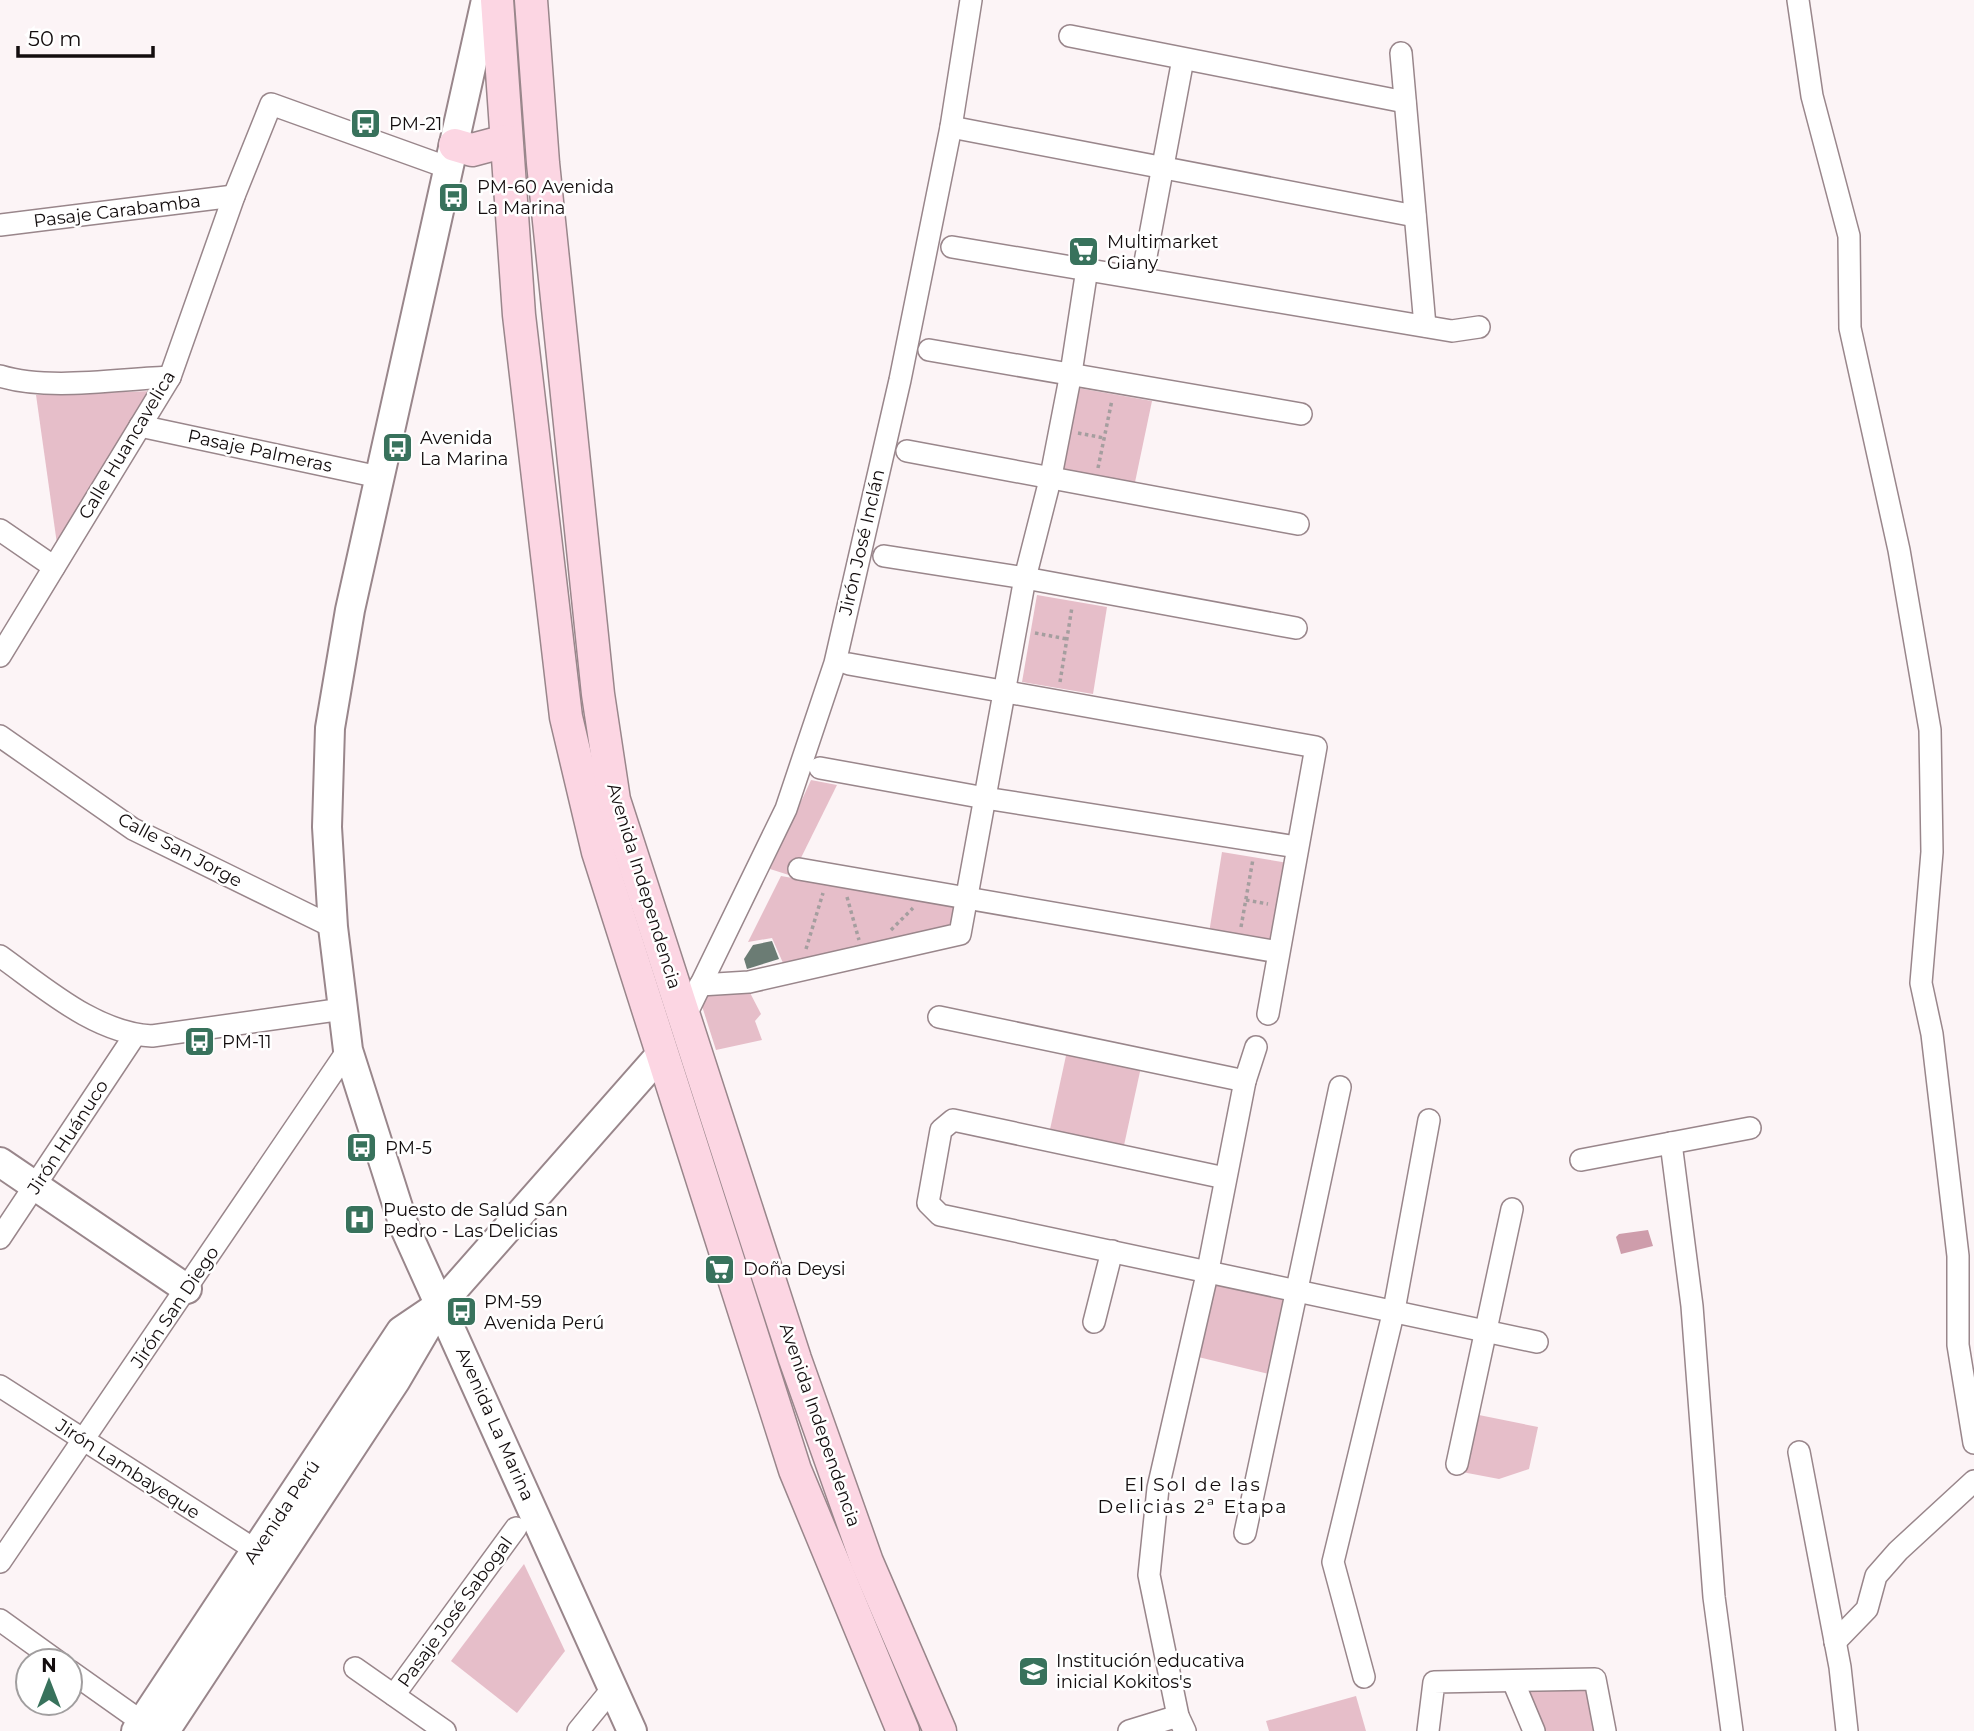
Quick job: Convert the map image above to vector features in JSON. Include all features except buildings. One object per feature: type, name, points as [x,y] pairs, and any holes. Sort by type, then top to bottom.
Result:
[{"type":"main road","name":"Avenida Independencia","points":[[497,0],[519,314],[566,717],[597,852],[746,1310],[795,1470],[903,1731]]},
{"type":"main road","name":"Avenida Independencia","points":[[531,0],[543,163],[572,427],[597,694],[614,800],[684,1020],[778,1299],[795,1359],[867,1562],[940,1731]]},
{"type":"main road","points":[[452,156],[506,141]]},
{"type":"main road","points":[[533,432],[572,427]]},
{"type":"main road","points":[[597,852],[628,841]]},
{"type":"main road","points":[[746,1310],[778,1299]]},
{"type":"main road","points":[[837,1575],[867,1562]]},
{"type":"main road","points":[[869,1650],[899,1636]]},
{"type":"street","name":"Avenida La Marina","points":[[486,0],[350,610],[330,728],[327,827],[333,927],[348,1050],[404,1226],[632,1731]]},
{"type":"street","name":"Jirón José Inclán","points":[[661,1054],[684,1020],[786,809],[835,663],[900,380],[951,127],[971,0]]},
{"type":"street","points":[[1798,0],[1815,107],[1849,236],[1850,328],[1899,550],[1930,730],[1932,852],[1921,983],[1932,1034],[1958,1255],[1958,1345],[1974,1443]]},
{"type":"street","points":[[1070,36],[1405,102]]},
{"type":"street","points":[[1401,53],[1425,326]]},
{"type":"street","points":[[1142,278],[1183,59]]},
{"type":"street","name":"Calle Huancavelica","points":[[0,656],[170,377],[234,196],[271,104],[452,156]]},
{"type":"street","points":[[951,127],[1415,216]]},
{"type":"street","name":"Pasaje Carabamba","points":[[0,225],[234,196]]},
{"type":"street","points":[[952,247],[1452,331],[1479,327]]},
{"type":"street","points":[[700,985],[749,982],[960,934],[1026,578],[1051,476],[1071,373],[1087,270]]},
{"type":"street","points":[[929,350],[1301,414]]},
{"type":"street","points":[[0,376],[18,382],[43,383],[170,377]]},
{"type":"street","name":"Pasaje Palmeras","points":[[140,426],[379,477]]},
{"type":"street","points":[[907,451],[1298,524]]},
{"type":"street","points":[[0,530],[54,567]]},
{"type":"street","points":[[884,556],[1026,578],[1296,628]]},
{"type":"street","points":[[849,664],[1316,747],[1268,1014]]},
{"type":"street","name":"Calle San Jorge","points":[[0,736],[133,829],[333,927]]},
{"type":"street","points":[[820,768],[985,798],[1297,847]]},
{"type":"street","points":[[799,869],[1278,951]]},
{"type":"street","points":[[0,956],[69,1006],[135,1035],[152,1037],[343,1009]]},
{"type":"street","points":[[939,1017],[1245,1081]]},
{"type":"street","name":"Jirón Huánuco","points":[[0,1238],[135,1035]]},
{"type":"street","points":[[1129,1731],[1182,1723],[1149,1575],[1158,1488],[1208,1270],[1245,1081],[1256,1047]]},
{"type":"street","name":"Jirón San Diego","points":[[0,1562],[348,1050]]},
{"type":"street","name":"Avenida Perú","points":[[147,1728],[396,1380],[440,1305],[661,1054]]},
{"type":"street","points":[[1245,1533],[1299,1290],[1340,1087]]},
{"type":"street","points":[[1225,1178],[959,1120],[944,1125],[928,1197],[934,1212],[1537,1342]]},
{"type":"street","points":[[1364,1677],[1333,1562],[1394,1310],[1429,1120]]},
{"type":"street","points":[[1581,1160],[1750,1128]]},
{"type":"street","points":[[1671,1143],[1692,1306],[1714,1597],[1732,1731]]},
{"type":"street","points":[[0,1162],[31,1194],[182,1297]]},
{"type":"street","points":[[0,1184],[31,1194]]},
{"type":"street","points":[[1457,1464],[1512,1209]]},
{"type":"street","points":[[1094,1322],[1112,1251]]},
{"type":"street","name":"Avenida Perú","points":[[237,1600],[257,1551],[401,1331],[440,1305]]},
{"type":"street","name":"Jirón Lambayeque","points":[[0,1386],[257,1551]]},
{"type":"street","points":[[1799,1452],[1835,1642],[1847,1731]]},
{"type":"street","points":[[1835,1642],[1867,1609],[1876,1576],[1898,1551],[1974,1481]]},
{"type":"street","name":"Pasaje José Sabogal","points":[[394,1695],[516,1528]]},
{"type":"street","points":[[0,1620],[38,1647]]},
{"type":"street","points":[[355,1668],[446,1731]]},
{"type":"street","points":[[1428,1731],[1434,1682],[1595,1679],[1605,1731]]},
{"type":"street","points":[[84,1681],[147,1728]]},
{"type":"street","points":[[1513,1681],[1534,1731]]},
{"type":"street","points":[[578,1731],[613,1688]]},
{"type":"path","points":[[1096,479],[1113,394]]},
{"type":"path","points":[[1069,432],[1104,438]]},
{"type":"path","points":[[1059,688],[1073,601]]},
{"type":"path","points":[[1031,632],[1067,639]]},
{"type":"path","points":[[1239,939],[1254,857]]},
{"type":"path","points":[[804,957],[826,884]]},
{"type":"path","points":[[845,888],[861,945]]},
{"type":"path","points":[[1246,900],[1280,907]]},
{"type":"path","points":[[891,931],[920,902]]},
{"type":"shaded area","points":[[1078,388],[1152,401],[1134,487],[1060,472]]},
{"type":"shaded area","points":[[153,391],[57,544],[36,395]]},
{"type":"shaded area","points":[[1037,595],[1107,607],[1093,694],[1022,682]]},
{"type":"shaded area","points":[[811,780],[837,785],[792,876],[770,869]]},
{"type":"shaded area","points":[[1222,852],[1288,863],[1274,947],[1209,933]]},
{"type":"shaded area","points":[[781,876],[954,906],[951,927],[783,963],[772,938],[748,942]]},
{"type":"shaded area","points":[[747,987],[761,1014],[755,1021],[762,1040],[716,1050],[702,1006],[702,997]]},
{"type":"shaded area","points":[[1067,1051],[1141,1067],[1123,1150],[1049,1134]]},
{"type":"shaded area","points":[[1648,1230],[1653,1246],[1621,1254],[1616,1237],[1619,1234]]},
{"type":"shaded area","points":[[1211,1277],[1291,1296],[1273,1375],[1194,1356]]},
{"type":"shaded area","points":[[1474,1414],[1538,1427],[1529,1469],[1499,1479],[1462,1472]]},
{"type":"shaded area","points":[[524,1564],[565,1651],[517,1713],[451,1661]]},
{"type":"shaded area","points":[[1595,1679],[1605,1731],[1533,1731],[1513,1681]]},
{"type":"shaded area","points":[[1356,1696],[1366,1731],[1269,1731],[1266,1721]]},
{"type":"place","name":"PM-21","points":[[366,124]]},
{"type":"place","name":"PM-60 Avenida La Marina","points":[[454,197]]},
{"type":"place","name":"Multimarket Giany","points":[[1084,252]]},
{"type":"place","name":"Avenida La Marina","points":[[397,448]]},
{"type":"place","name":"PM-11","points":[[199,1042]]},
{"type":"place","name":"PM-5","points":[[362,1148]]},
{"type":"place","name":"Puesto de Salud San Pedro - Las Delicias","points":[[360,1220]]},
{"type":"place","name":"Doña Deysi","points":[[720,1269]]},
{"type":"place","name":"PM-59 Avenida Perú","points":[[461,1312]]},
{"type":"place","name":"Institución educativa inicial Kokitos's","points":[[1033,1671]]},
{"type":"district","name":"El Sol de las Delicias 2ª Etapa","points":[[1193,1495]]}]
